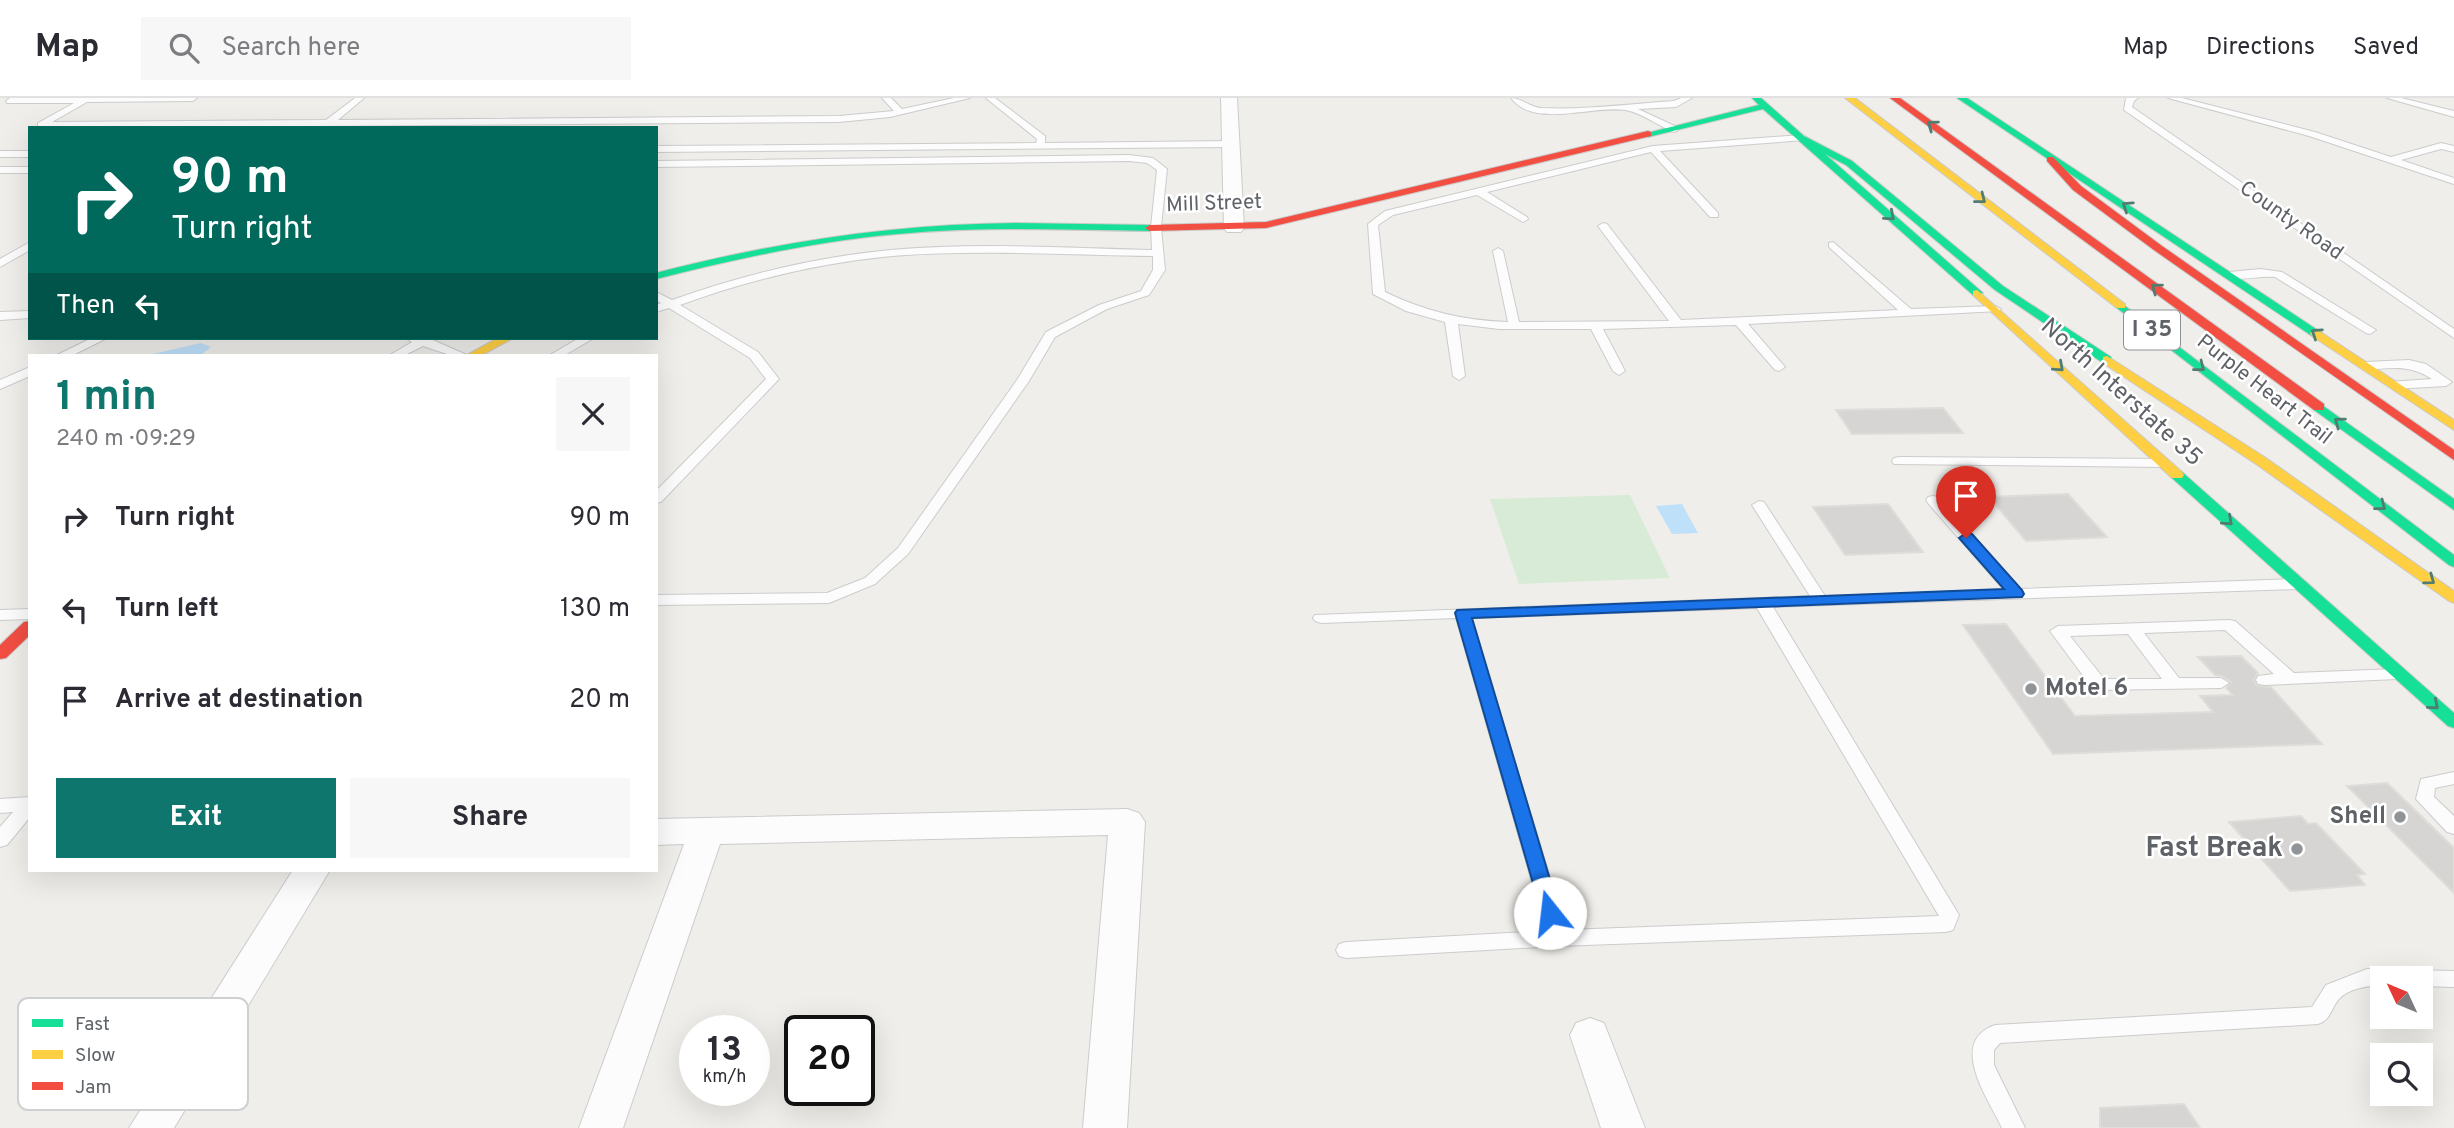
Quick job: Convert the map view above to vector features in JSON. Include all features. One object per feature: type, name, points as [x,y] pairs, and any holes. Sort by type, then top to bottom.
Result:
[{"type":"main road","name":"Purple Heart Trail","points":[[1849,98],[2454,562]]},
{"type":"main road","name":"Purple Heart Trail","points":[[1894,98],[2454,506]]},
{"type":"main road","points":[[1961,98],[2454,426]]},
{"type":"main road","name":"Mill Street","points":[[658,275],[744,253],[822,239],[902,229],[976,226],[1234,228],[1301,218],[1674,129],[1760,102]]},
{"type":"main road","name":"North Interstate 35","points":[[1760,102],[1995,309],[2297,584],[2454,722]]},
{"type":"main road","points":[[1802,138],[1849,163],[1999,288],[2260,461],[2454,598]]},
{"type":"main road","points":[[2050,159],[2077,188],[2148,241],[2454,456]]},
{"type":"main road","points":[[475,354],[503,340]]},
{"type":"main road","points":[[0,654],[28,628]]},
{"type":"street","points":[[1229,98],[1234,228]]},
{"type":"street","points":[[658,832],[1127,822],[1105,1128]]},
{"type":"street","points":[[601,1128],[707,831]]},
{"type":"street","points":[[232,998],[311,872]]},
{"type":"street","points":[[1590,1035],[1623,1128]]},
{"type":"street","points":[[151,1128],[162,1110]]},
{"type":"lane","points":[[0,107],[13,100],[193,98]]},
{"type":"lane","points":[[325,125],[360,98]]},
{"type":"lane","points":[[886,98],[900,112]]},
{"type":"lane","points":[[88,99],[41,125],[325,125],[839,119],[900,112],[966,98]]},
{"type":"lane","points":[[990,98],[1042,138],[1039,146]]},
{"type":"lane","points":[[1515,98],[1534,110],[1676,104],[1688,98]]},
{"type":"lane","points":[[1618,98],[1625,107],[1674,129]]},
{"type":"lane","name":"County Road","points":[[2134,98],[2130,99],[2127,108],[2454,334]]},
{"type":"lane","points":[[2172,98],[2312,134],[2454,181]]},
{"type":"lane","points":[[2391,98],[2454,114]]},
{"type":"lane","points":[[1802,138],[1653,149],[1389,213],[1373,224],[1379,294],[1410,309],[1451,320],[1514,324],[1677,323],[1995,309]]},
{"type":"lane","points":[[658,149],[1231,144]]},
{"type":"lane","points":[[2391,160],[2441,146],[2454,149]]},
{"type":"lane","points":[[1653,149],[1714,215]]},
{"type":"lane","points":[[0,154],[28,153]]},
{"type":"lane","points":[[658,163],[1138,158],[1157,163],[1162,169],[1156,227],[1159,270],[1145,293],[1103,307],[1050,335],[1023,381],[903,551],[870,581],[829,598],[658,600]]},
{"type":"lane","points":[[0,170],[28,170]]},
{"type":"lane","points":[[1479,192],[1523,219]]},
{"type":"lane","points":[[1603,226],[1677,323]]},
{"type":"lane","points":[[1833,245],[1908,313]]},
{"type":"lane","points":[[0,264],[28,246]]},
{"type":"lane","points":[[658,308],[743,280],[822,262],[926,251],[1157,253]]},
{"type":"lane","points":[[1498,251],[1514,324]]},
{"type":"lane","points":[[2230,275],[2262,272],[2278,274],[2370,330]]},
{"type":"lane","points":[[658,296],[754,355],[774,379],[658,497]]},
{"type":"lane","points":[[0,316],[28,314]]},
{"type":"lane","points":[[1451,320],[1459,376]]},
{"type":"lane","points":[[1739,321],[1779,366]]},
{"type":"lane","points":[[1595,325],[1619,371]]},
{"type":"lane","points":[[66,354],[97,340]]},
{"type":"lane","points":[[397,354],[418,340],[458,354]]},
{"type":"lane","points":[[558,354],[584,340]]},
{"type":"lane","points":[[2365,366],[2409,364],[2422,367],[2450,385]]},
{"type":"lane","points":[[0,385],[28,372]]},
{"type":"lane","points":[[2393,385],[2450,385]]},
{"type":"lane","points":[[1899,461],[2165,463]]},
{"type":"lane","points":[[1933,500],[2016,594]]},
{"type":"lane","points":[[1759,505],[1820,600]]},
{"type":"lane","points":[[1321,618],[2297,584]]},
{"type":"lane","points":[[1346,950],[1558,938],[1946,924],[1949,915],[1762,602]]},
{"type":"lane","points":[[1462,613],[1558,938]]},
{"type":"lane","points":[[0,614],[28,614]]},
{"type":"lane","points":[[2221,682],[2099,685],[2058,631],[2229,625],[2290,679]]},
{"type":"lane","points":[[2133,629],[2175,684]]},
{"type":"lane","points":[[2264,680],[2399,674]]},
{"type":"lane","points":[[2454,778],[2427,785],[2425,799],[2454,827]]},
{"type":"lane","points":[[0,806],[28,804]]},
{"type":"lane","points":[[0,840],[28,806]]},
{"type":"lane","points":[[2014,1128],[1983,1065],[1983,1047],[1995,1034],[2318,1016],[2333,991],[2370,976]]},
{"type":"lane","points":[[2433,978],[2454,979]]},
{"type":"green space","points":[[1630,495],[1670,578],[1519,584],[1490,499]]},
{"type":"water","points":[[201,343],[211,347],[202,354],[152,354]]},
{"type":"water","points":[[1682,504],[1698,533],[1672,534],[1656,506]]},
{"type":"building","points":[[1943,408],[1963,433],[1852,434],[1836,410]]},
{"type":"building","points":[[2068,494],[2107,537],[2026,541],[1989,497]]},
{"type":"building","points":[[1888,504],[1923,552],[1845,555],[1813,507]]},
{"type":"building","name":"Motel 6","points":[[2006,624],[2075,716],[2213,712],[2200,696],[2233,695],[2226,688],[2231,682],[2215,675],[2198,657],[2241,656],[2258,673],[2254,679],[2256,685],[2271,687],[2322,744],[2053,754],[1963,625]]},
{"type":"building","name":"Shell","points":[[2387,783],[2454,848],[2454,893],[2347,786]]},
{"type":"building","name":"Fast Break","points":[[2301,816],[2308,824],[2316,823],[2365,874],[2357,875],[2365,885],[2290,891],[2229,822]]},
{"type":"building","points":[[2184,1104],[2200,1128],[2100,1128],[2100,1108]]},
{"type":"traffic: fast","points":[[1756,98],[1977,293]]},
{"type":"traffic: fast","points":[[1961,98],[2316,333]]},
{"type":"traffic: fast","points":[[1648,134],[1765,106]]},
{"type":"traffic: fast","points":[[1802,138],[1849,163],[1999,288],[2107,360]]},
{"type":"traffic: fast","points":[[658,276],[795,244],[900,230],[989,226],[1150,228]]},
{"type":"traffic: fast","points":[[2121,306],[2454,562]]},
{"type":"traffic: fast","points":[[2319,407],[2454,506]]},
{"type":"traffic: fast","points":[[2177,475],[2454,722]]},
{"type":"traffic: slow","points":[[1849,98],[2121,306]]},
{"type":"traffic: slow","points":[[1977,293],[2177,475]]},
{"type":"traffic: slow","points":[[2316,333],[2454,426]]},
{"type":"traffic: slow","points":[[475,354],[503,340]]},
{"type":"traffic: slow","points":[[2107,360],[2261,461],[2454,598]]},
{"type":"traffic: jam","points":[[1894,98],[2319,407]]},
{"type":"traffic: jam","points":[[1150,228],[1266,225],[1648,134]]},
{"type":"traffic: jam","points":[[2050,159],[2077,188],[2158,248],[2454,456]]},
{"type":"traffic: jam","points":[[0,654],[28,628]]},
{"type":"place","name":"Motel 6","points":[[2031,689]]},
{"type":"place","name":"Shell","points":[[2400,817]]},
{"type":"place","name":"Fast Break","points":[[2297,849]]},
{"type":"route","points":[[1550,913],[1462,613],[2016,594],[1966,538]]}]
